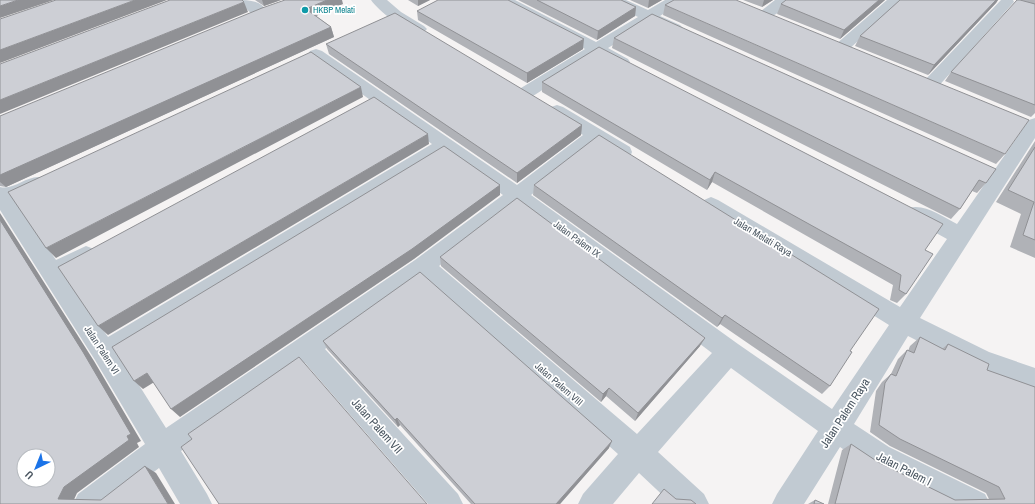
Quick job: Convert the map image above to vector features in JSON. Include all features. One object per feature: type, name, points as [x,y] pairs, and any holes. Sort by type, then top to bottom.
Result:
[{"type":"street","points":[[244,0],[261,14]]},
{"type":"street","points":[[378,0],[400,18],[438,40]]},
{"type":"street","points":[[504,0],[639,70]]},
{"type":"street","points":[[614,0],[692,36]]},
{"type":"street","points":[[638,160],[520,88],[597,49],[675,0]]},
{"type":"street","points":[[764,16],[785,0]]},
{"type":"street","points":[[841,48],[896,0]]},
{"type":"street","points":[[931,85],[1010,3]]},
{"type":"street","name":"Jalan Palem IX","points":[[315,54],[517,195],[729,352],[836,428]]},
{"type":"street","points":[[358,109],[378,98]]},
{"type":"street","name":"Jalan Palem Raya","points":[[787,504],[961,236],[994,172],[1029,124]]},
{"type":"street","points":[[88,504],[162,448],[423,266],[596,135]]},
{"type":"street","points":[[104,352],[445,145]]},
{"type":"street","points":[[1,198],[53,176]]},
{"type":"street","name":"Jalan Melati Raya","points":[[692,194],[904,322],[982,361],[1035,380]]},
{"type":"street","name":"Jalan Palem VI","points":[[1,198],[104,352],[197,504]]},
{"type":"street","points":[[905,207],[961,236]]},
{"type":"street","points":[[52,273],[100,247]]},
{"type":"street","name":"Jalan Palem VIII","points":[[423,266],[639,454],[694,504]]},
{"type":"street","name":"Jalan Palem VII","points":[[307,347],[448,504]]},
{"type":"street","points":[[593,504],[729,352]]},
{"type":"street","name":"Jalan Palem I","points":[[836,428],[879,457],[975,504]]},
{"type":"building","points":[[0,0],[18,0],[0,6]]},
{"type":"building","points":[[56,0],[135,0],[0,50],[0,19]]},
{"type":"building","points":[[170,0],[242,0],[244,2],[0,100],[0,64]]},
{"type":"building","points":[[285,0],[327,0],[306,9],[331,27],[0,175],[0,116],[262,8]]},
{"type":"building","points":[[438,0],[508,0],[584,39],[527,73],[417,11]]},
{"type":"building","points":[[537,0],[621,0],[636,7],[598,31]]},
{"type":"building","points":[[674,0],[736,0],[1029,120],[1005,154],[665,5]]},
{"type":"building","points":[[786,0],[879,0],[844,30],[781,4]]},
{"type":"building","points":[[900,0],[996,0],[934,65],[860,36]]},
{"type":"building","points":[[1017,0],[1035,4],[1035,105],[951,72]]},
{"type":"building","points":[[395,13],[582,125],[517,173],[326,44]]},
{"type":"building","points":[[652,14],[996,169],[986,183],[979,180],[960,209],[614,38]]},
{"type":"building","points":[[599,47],[943,224],[925,250],[933,254],[906,294],[899,290],[901,275],[715,172],[710,180],[542,82]]},
{"type":"building","points":[[311,52],[361,87],[46,248],[8,192]]},
{"type":"building","points":[[374,97],[428,134],[98,326],[58,267]]},
{"type":"building","points":[[599,135],[879,309],[850,351],[852,352],[830,386],[725,315],[722,318],[534,185]]},
{"type":"building","points":[[444,146],[500,185],[412,249],[171,409],[147,373],[134,381],[112,347]]},
{"type":"building","points":[[1035,147],[1035,240],[1023,235],[1034,202],[1008,190]]},
{"type":"building","points":[[517,198],[705,338],[638,413],[609,388],[603,394],[440,257]]},
{"type":"building","points":[[0,220],[83,352],[131,434],[127,436],[129,440],[64,487],[58,499],[101,500],[145,466],[168,504],[0,504]]},
{"type":"building","points":[[420,272],[612,441],[556,504],[475,504],[397,418],[395,420],[323,341]]},
{"type":"building","points":[[920,337],[945,350],[948,344],[989,364],[987,370],[1035,387],[1035,504],[835,504],[851,444],[878,462],[955,500],[1005,499],[999,487],[900,439],[879,425],[885,383],[891,374],[896,376],[907,350],[914,353]]},
{"type":"building","points":[[299,357],[427,504],[219,504],[181,447],[192,439],[188,434]]},
{"type":"building","points":[[664,489],[676,499],[691,500],[696,504],[652,504]]},
{"type":"building","points":[[815,500],[824,504],[814,504]]},
{"type":"place","name":"HKBP Melati","points":[[305,10]]}]
